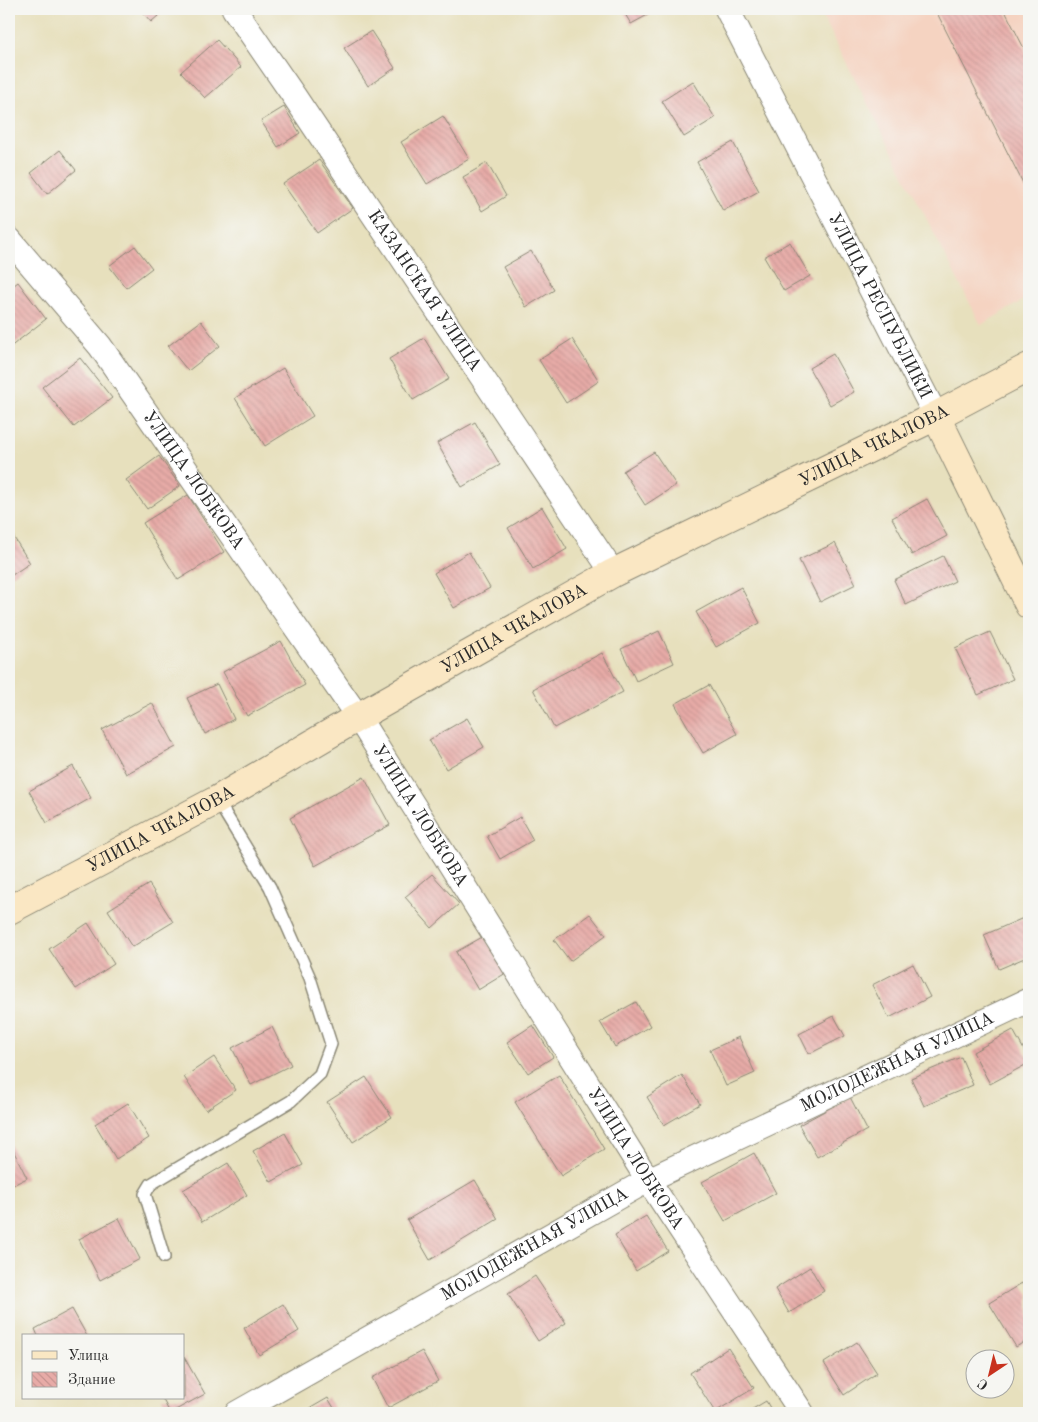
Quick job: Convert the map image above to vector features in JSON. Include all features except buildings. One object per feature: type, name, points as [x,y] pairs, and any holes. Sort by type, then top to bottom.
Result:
[{"type":"main road","name":"УЛИЦА ЧКАЛОВА","points":[[9,910],[217,800],[358,717],[613,573],[936,416],[1029,367]]},
{"type":"main road","name":"УЛИЦА РЕСПУБЛИКИ","points":[[936,416],[1029,605]]},
{"type":"street","name":"КАЗАНСКАЯ УЛИЦА","points":[[234,9],[300,104],[613,573]]},
{"type":"street","name":"УЛИЦА РЕСПУБЛИКИ","points":[[727,9],[936,416]]},
{"type":"street","name":"УЛИЦА ЛОБКОВА","points":[[9,239],[100,346],[358,717],[648,1180],[802,1413]]},
{"type":"street","name":"МОЛОДЕЖНАЯ УЛИЦА","points":[[237,1413],[648,1180],[1029,1000]]},
{"type":"lane","points":[[164,1256],[145,1194],[151,1184],[292,1102],[320,1074],[331,1044],[310,978],[270,887],[217,800]]},
{"type":"shaded area","points":[[819,9],[1029,9],[1029,297],[981,325]]}]
